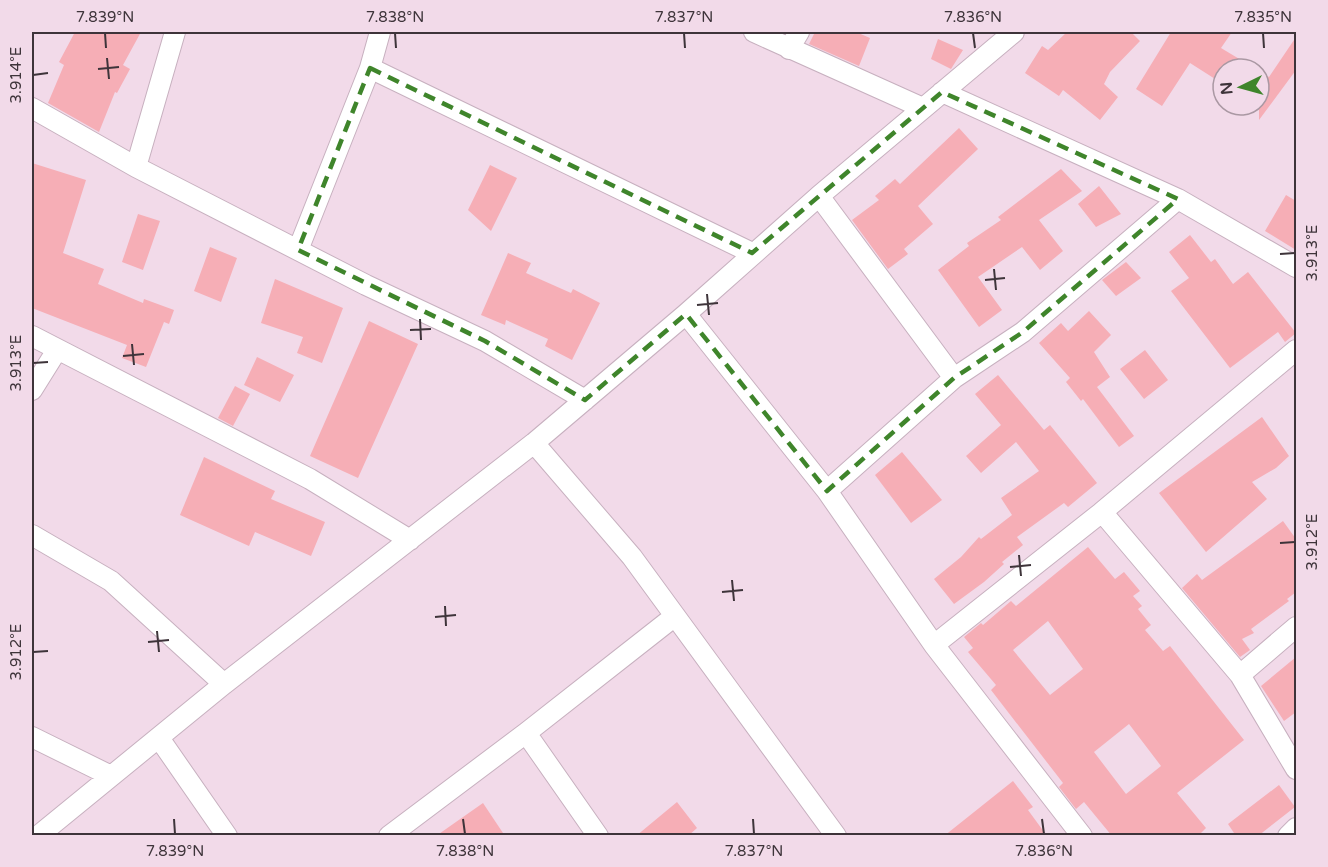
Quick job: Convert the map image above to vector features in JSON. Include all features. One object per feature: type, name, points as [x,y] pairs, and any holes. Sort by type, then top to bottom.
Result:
[{"type":"street","points":[[136,167],[175,32]]},
{"type":"street","points":[[298,250],[370,68],[380,32]]},
{"type":"street","points":[[754,32],[923,108]]},
{"type":"street","points":[[789,49],[800,32]]},
{"type":"street","points":[[38,836],[224,684],[534,443],[686,314],[752,253],[942,92],[1006,34]]},
{"type":"street","points":[[370,68],[752,253]]},
{"type":"street","points":[[942,92],[1178,200],[1296,267]]},
{"type":"street","points":[[32,108],[136,167],[298,250],[485,341],[585,400]]},
{"type":"street","points":[[819,196],[954,378]]},
{"type":"street","points":[[827,490],[954,378],[1023,332],[1178,200]]},
{"type":"street","points":[[686,314],[827,490],[934,645],[1082,836]]},
{"type":"street","points":[[32,336],[310,479],[410,540]]},
{"type":"street","points":[[32,390],[57,350]]},
{"type":"street","points":[[934,645],[1102,512],[1296,350]]},
{"type":"street","points":[[534,443],[632,557],[836,836]]},
{"type":"street","points":[[1102,512],[1240,675],[1296,769]]},
{"type":"street","points":[[32,535],[111,581],[224,684]]},
{"type":"street","points":[[388,836],[526,733],[675,616]]},
{"type":"street","points":[[1240,675],[1296,627]]},
{"type":"street","points":[[526,733],[598,836]]},
{"type":"street","points":[[32,737],[111,776]]},
{"type":"street","points":[[159,738],[227,836]]},
{"type":"street","points":[[1288,836],[1296,828]]},
{"type":"highlighted area","points":[[370,68],[752,253],[942,92],[1178,199],[1023,332],[954,378],[827,491],[686,314],[585,400],[485,341],[298,250]]},
{"type":"building","points":[[75,32],[141,32],[123,65],[130,69],[117,93],[115,92],[99,132],[48,103],[64,65],[59,62]]},
{"type":"building","points":[[815,32],[856,32],[870,38],[859,66],[809,44]]},
{"type":"building","points":[[1067,32],[1131,32],[1140,41],[1110,72],[1104,84],[1118,97],[1100,120],[1063,90],[1059,96],[1025,73],[1042,46],[1048,50]]},
{"type":"building","points":[[1171,32],[1232,32],[1221,48],[1236,57],[1211,57],[1211,76],[1190,63],[1162,106],[1136,89]]},
{"type":"building","points":[[1296,37],[1296,70],[1271,104],[1271,74]]},
{"type":"building","points":[[938,39],[963,50],[951,69],[931,59]]},
{"type":"building","points":[[959,128],[978,149],[918,206],[933,224],[904,249],[908,254],[888,269],[852,220],[879,200],[875,196],[895,179],[900,184]]},
{"type":"building","points":[[32,163],[86,180],[63,253],[104,269],[98,284],[143,303],[144,299],[174,310],[169,324],[164,322],[146,367],[122,358],[127,345],[32,308]]},
{"type":"building","points":[[490,165],[517,178],[491,231],[468,210]]},
{"type":"building","points":[[1061,169],[1082,191],[1039,220],[1063,251],[1040,270],[1022,247],[978,277],[1002,310],[979,327],[938,270],[969,246],[967,243],[1001,220],[998,217]]},
{"type":"building","points":[[1099,186],[1121,214],[1096,227],[1078,204]]},
{"type":"building","points":[[1286,195],[1296,201],[1296,250],[1265,231]]},
{"type":"building","points":[[138,214],[160,221],[143,270],[122,262]]},
{"type":"building","points":[[1190,235],[1211,262],[1215,259],[1233,284],[1248,272],[1296,333],[1285,342],[1278,332],[1230,368],[1171,291],[1189,278],[1169,252]]},
{"type":"building","points":[[210,247],[237,258],[221,302],[194,291]]},
{"type":"building","points":[[508,253],[531,263],[526,273],[571,293],[573,289],[600,303],[572,360],[545,346],[548,339],[506,320],[505,325],[481,315]]},
{"type":"building","points":[[1126,262],[1141,278],[1116,296],[1102,280]]},
{"type":"building","points":[[275,279],[343,308],[322,363],[297,353],[303,337],[261,323]]},
{"type":"building","points":[[1089,311],[1111,335],[1094,352],[1110,377],[1097,387],[1134,436],[1119,447],[1083,399],[1081,401],[1066,382],[1070,378],[1039,343],[1061,323],[1068,331]]},
{"type":"building","points":[[369,321],[418,344],[358,478],[310,456]]},
{"type":"building","points":[[1145,350],[1168,380],[1144,399],[1120,369]]},
{"type":"building","points":[[257,357],[294,375],[280,402],[244,385]]},
{"type":"building","points":[[998,375],[1044,430],[1050,425],[1097,483],[1068,507],[1064,503],[1017,537],[1023,545],[1002,562],[1004,564],[984,582],[954,604],[934,579],[961,557],[979,537],[981,539],[1012,515],[1001,498],[1039,471],[1016,442],[981,473],[966,456],[1001,425],[975,394]]},
{"type":"building","points":[[235,386],[250,394],[233,426],[218,418]]},
{"type":"building","points":[[1262,417],[1289,456],[1276,468],[1252,482],[1267,499],[1206,552],[1159,493]]},
{"type":"building","points":[[902,452],[942,500],[911,523],[875,475]]},
{"type":"building","points":[[204,457],[275,491],[271,499],[325,522],[311,556],[255,532],[249,546],[180,515]]},
{"type":"building","points":[[1283,521],[1296,539],[1296,592],[1287,599],[1289,601],[1251,629],[1254,633],[1242,639],[1250,650],[1240,657],[1182,588],[1197,574],[1202,580]]},
{"type":"building","points":[[1088,547],[1115,579],[1124,572],[1140,591],[1133,596],[1142,606],[1138,609],[1151,625],[1145,630],[1163,651],[1170,646],[1244,740],[1177,793],[1206,828],[1198,836],[1112,836],[1084,802],[1076,809],[1059,787],[1063,783],[991,690],[996,685],[968,652],[973,648],[964,637],[981,623],[983,625],[1011,601],[1016,606]],"holes":[[[1048,621],[1083,669],[1050,695],[1013,650]],[[1129,724],[1161,766],[1126,794],[1094,752]]]},
{"type":"building","points":[[1296,657],[1296,712],[1284,721],[1261,686]]},
{"type":"building","points":[[1013,781],[1033,807],[1028,810],[1047,836],[944,836]]},
{"type":"building","points":[[1279,785],[1295,807],[1258,836],[1236,836],[1228,824]]},
{"type":"building","points":[[677,802],[697,828],[688,836],[636,836]]},
{"type":"building","points":[[483,803],[505,836],[436,836]]}]
